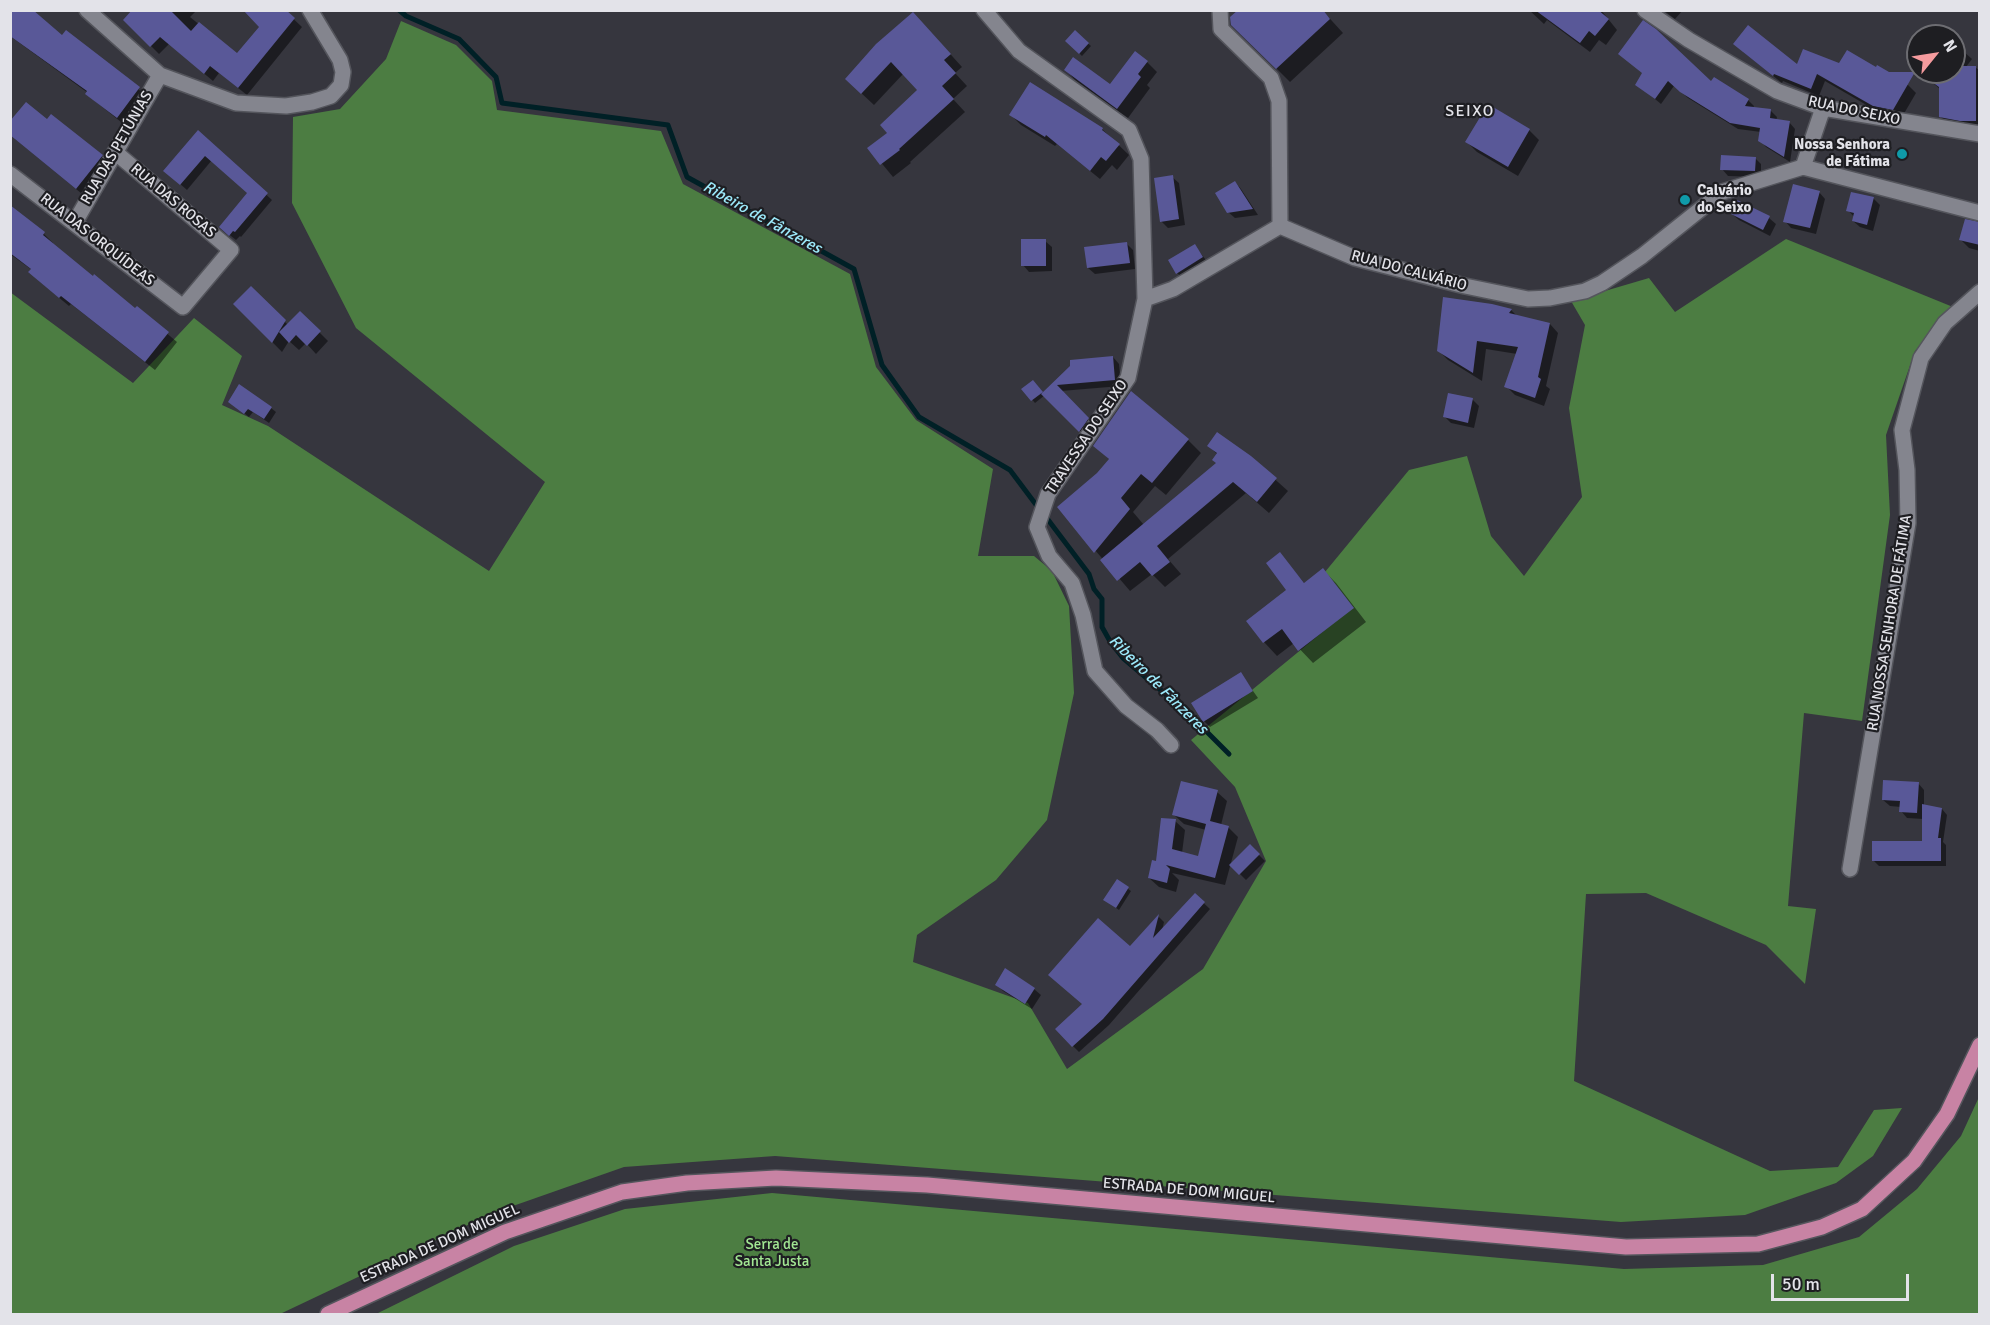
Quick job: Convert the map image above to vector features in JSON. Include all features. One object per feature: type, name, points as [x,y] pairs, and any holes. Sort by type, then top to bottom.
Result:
[{"type":"main road","name":"ESTRADA DE DOM MIGUEL","points":[[328,1314],[505,1232],[622,1192],[687,1183],[776,1178],[927,1185],[1626,1247],[1758,1244],[1822,1227],[1862,1209],[1914,1161],[1947,1114],[1980,1045]]},
{"type":"street","points":[[87,10],[104,16],[160,75],[236,103],[286,106],[331,96],[341,85],[344,72],[340,60],[310,10]]},
{"type":"street","points":[[984,10],[1019,51],[1129,130],[1141,159],[1145,299],[1173,289],[1280,226],[1279,101],[1271,78],[1221,29],[1220,10]]},
{"type":"street","name":"RUA DO SEIXO","points":[[1645,10],[1689,40],[1777,92],[1823,108],[1980,134]]},
{"type":"street","name":"RUA DAS PETÚNIAS","points":[[75,222],[160,75]]},
{"type":"street","points":[[1823,108],[1803,167],[1980,213]]},
{"type":"street","name":"RUA DAS ROSAS","points":[[115,152],[231,250],[183,307]]},
{"type":"street","name":"RUA DO CALVÁRIO","points":[[1280,226],[1355,258],[1528,299],[1550,298],[1586,291],[1602,283],[1642,256],[1722,192],[1803,167]]},
{"type":"street","name":"RUA DAS ORQUÍDEAS","points":[[10,174],[183,307]]},
{"type":"street","name":"RUA NOSSA SENHORA DE FÁTIMA","points":[[1851,869],[1908,523],[1907,470],[1902,430],[1921,358],[1945,323],[1980,292]]},
{"type":"street","name":"TRAVESSA DO SEIXO","points":[[1145,299],[1128,378],[1048,495],[1036,527],[1049,556],[1072,583],[1083,615],[1095,671],[1126,706],[1157,730],[1171,745]]},
{"type":"green space","points":[[401,21],[456,45],[492,81],[497,110],[661,131],[683,184],[850,274],[876,367],[916,420],[993,469],[978,556],[1034,556],[1052,571],[1069,606],[1074,693],[1047,820],[996,880],[917,935],[913,962],[1028,1003],[1067,1069],[1203,969],[1266,861],[1235,787],[1191,740],[1353,607],[1325,572],[1409,470],[1467,456],[1491,536],[1524,576],[1582,497],[1569,408],[1585,325],[1571,301],[1649,278],[1675,312],[1786,239],[1953,307],[1915,351],[1886,435],[1890,515],[1862,721],[1804,713],[1788,906],[1816,909],[1805,984],[1766,945],[1646,893],[1586,894],[1574,1081],[1770,1171],[1838,1167],[1874,1110],[1902,1108],[1873,1156],[1836,1183],[1745,1215],[1621,1222],[775,1156],[624,1167],[493,1213],[280,1314],[11,1314],[10,292],[133,383],[194,318],[242,356],[222,405],[268,426],[489,571],[545,482],[356,328],[292,203],[293,117],[340,109],[386,59]]},
{"type":"green space","name":"Serra de Santa Justa","points":[[1979,1097],[1979,1314],[376,1314],[514,1246],[625,1209],[772,1193],[1624,1269],[1763,1265],[1859,1237],[1917,1189],[1961,1136]]},
{"type":"building","points":[[10,10],[33,10],[62,35],[66,30],[140,87],[117,118],[85,94],[87,91],[10,36]]},
{"type":"building","points":[[132,10],[170,10],[191,31],[199,22],[237,53],[259,27],[243,10],[286,10],[295,18],[238,88],[210,66],[204,74],[160,37],[150,47],[123,20]]},
{"type":"building","points":[[1238,10],[1323,10],[1330,19],[1276,69],[1231,25],[1230,17]]},
{"type":"building","points":[[1535,10],[1598,10],[1609,19],[1595,36],[1589,31],[1580,43]]},
{"type":"building","points":[[913,12],[951,54],[944,60],[956,73],[942,86],[954,99],[900,150],[880,165],[867,148],[887,133],[880,125],[917,90],[891,62],[861,94],[845,79],[876,44]]},
{"type":"building","points":[[1643,20],[1656,29],[1711,81],[1714,77],[1749,99],[1745,106],[1771,109],[1770,118],[1790,121],[1784,157],[1758,141],[1760,128],[1730,123],[1680,92],[1668,81],[1655,99],[1635,85],[1642,73],[1618,54]]},
{"type":"building","points":[[1748,25],[1797,64],[1803,49],[1839,63],[1847,50],[1889,72],[1906,72],[1906,84],[1908,84],[1893,110],[1873,106],[1817,74],[1811,89],[1774,74],[1773,76],[1733,44]]},
{"type":"building","points":[[1075,30],[1089,43],[1079,54],[1065,41]]},
{"type":"building","points":[[1135,51],[1148,61],[1138,74],[1141,77],[1117,109],[1064,70],[1073,57],[1110,84]]},
{"type":"building","points":[[1966,66],[1976,66],[1976,121],[1939,117],[1939,87],[1935,84],[1966,84]]},
{"type":"building","points":[[1030,82],[1103,128],[1102,130],[1120,144],[1106,161],[1101,157],[1090,171],[1046,135],[1045,137],[1009,115]]},
{"type":"building","points":[[26,102],[47,119],[51,114],[103,155],[76,189],[10,135],[10,121]]},
{"type":"building","points":[[1488,104],[1530,129],[1508,167],[1465,142]]},
{"type":"building","points":[[198,130],[268,193],[229,236],[219,227],[247,193],[205,156],[180,185],[163,171]]},
{"type":"building","points":[[1721,155],[1756,157],[1755,171],[1720,170]]},
{"type":"building","points":[[1173,175],[1179,219],[1160,222],[1154,178]]},
{"type":"building","points":[[1235,181],[1253,209],[1227,213],[1215,193]]},
{"type":"building","points":[[1793,184],[1820,191],[1810,228],[1783,222]]},
{"type":"building","points":[[1851,192],[1874,197],[1867,225],[1852,221],[1854,213],[1846,211]]},
{"type":"building","points":[[1737,200],[1770,216],[1763,230],[1731,214]]},
{"type":"building","points":[[10,205],[45,232],[43,235],[93,276],[94,274],[135,308],[137,306],[169,332],[145,362],[61,296],[59,298],[28,272],[31,269],[10,253]]},
{"type":"building","points":[[1965,219],[1980,222],[1980,245],[1959,240]]},
{"type":"building","points":[[1021,239],[1046,239],[1046,266],[1021,266]]},
{"type":"building","points":[[1127,242],[1130,263],[1087,268],[1084,247]]},
{"type":"building","points":[[1195,244],[1203,257],[1176,274],[1168,260]]},
{"type":"building","points":[[251,286],[286,320],[272,343],[233,304]]},
{"type":"building","points":[[1443,297],[1492,304],[1512,309],[1509,313],[1550,323],[1538,377],[1541,379],[1535,398],[1504,387],[1518,347],[1477,341],[1473,373],[1437,351]]},
{"type":"building","points":[[300,311],[321,331],[307,346],[296,335],[289,343],[279,332]]},
{"type":"building","points":[[1113,356],[1115,380],[1057,385],[1089,418],[1079,432],[1041,394],[1070,366],[1070,360]]},
{"type":"building","points":[[1033,380],[1043,392],[1031,401],[1021,389]]},
{"type":"building","points":[[239,384],[272,407],[264,419],[248,409],[244,414],[228,402]]},
{"type":"building","points":[[1131,391],[1189,439],[1152,483],[1141,474],[1121,498],[1130,509],[1094,553],[1057,507],[1097,473],[1109,459],[1093,446]]},
{"type":"building","points":[[1448,393],[1473,398],[1468,423],[1443,417]]},
{"type":"building","points":[[1217,432],[1277,478],[1257,502],[1233,482],[1157,546],[1170,562],[1152,576],[1140,562],[1117,581],[1100,560],[1216,463],[1212,460],[1217,453],[1207,446]]},
{"type":"building","points":[[1280,552],[1304,583],[1323,568],[1354,608],[1298,651],[1282,629],[1263,643],[1246,621],[1286,590],[1266,563]]},
{"type":"building","points":[[1241,672],[1253,691],[1203,722],[1191,703]]},
{"type":"building","points":[[1883,780],[1919,782],[1917,813],[1899,812],[1900,801],[1882,800]]},
{"type":"building","points":[[1181,781],[1218,790],[1210,821],[1229,826],[1215,878],[1166,865],[1170,869],[1167,883],[1148,878],[1152,860],[1156,861],[1161,818],[1176,819],[1172,849],[1198,856],[1206,824],[1172,815]]},
{"type":"building","points":[[1922,804],[1942,808],[1938,838],[1941,838],[1941,861],[1872,861],[1872,841],[1922,841]]},
{"type":"building","points":[[1250,844],[1260,854],[1239,875],[1229,865]]},
{"type":"building","points":[[1117,879],[1129,887],[1116,908],[1103,900]]},
{"type":"building","points":[[1195,893],[1205,902],[1103,1019],[1072,1047],[1055,1029],[1082,1004],[1048,975],[1098,918],[1130,946],[1159,914],[1153,938]]},
{"type":"building","points":[[1005,968],[1035,988],[1025,1004],[995,985]]},
{"type":"waterway","name":"Ribeiro de Fânzeres","points":[[399,10],[406,16],[459,39],[496,77],[502,103],[668,125],[687,177],[854,269],[882,365],[919,417],[1010,470],[1037,506]]},
{"type":"waterway","name":"Ribeiro de Fânzeres","points":[[1046,517],[1089,574],[1094,589],[1102,599],[1102,627],[1111,643],[1123,658],[1190,715],[1229,754]]},
{"type":"place","name":"Nossa Senhora de Fátima","points":[[1902,154]]},
{"type":"place","name":"Calvário do Seixo","points":[[1685,200]]},
{"type":"district","name":"SEIXO","points":[[1470,112]]}]
